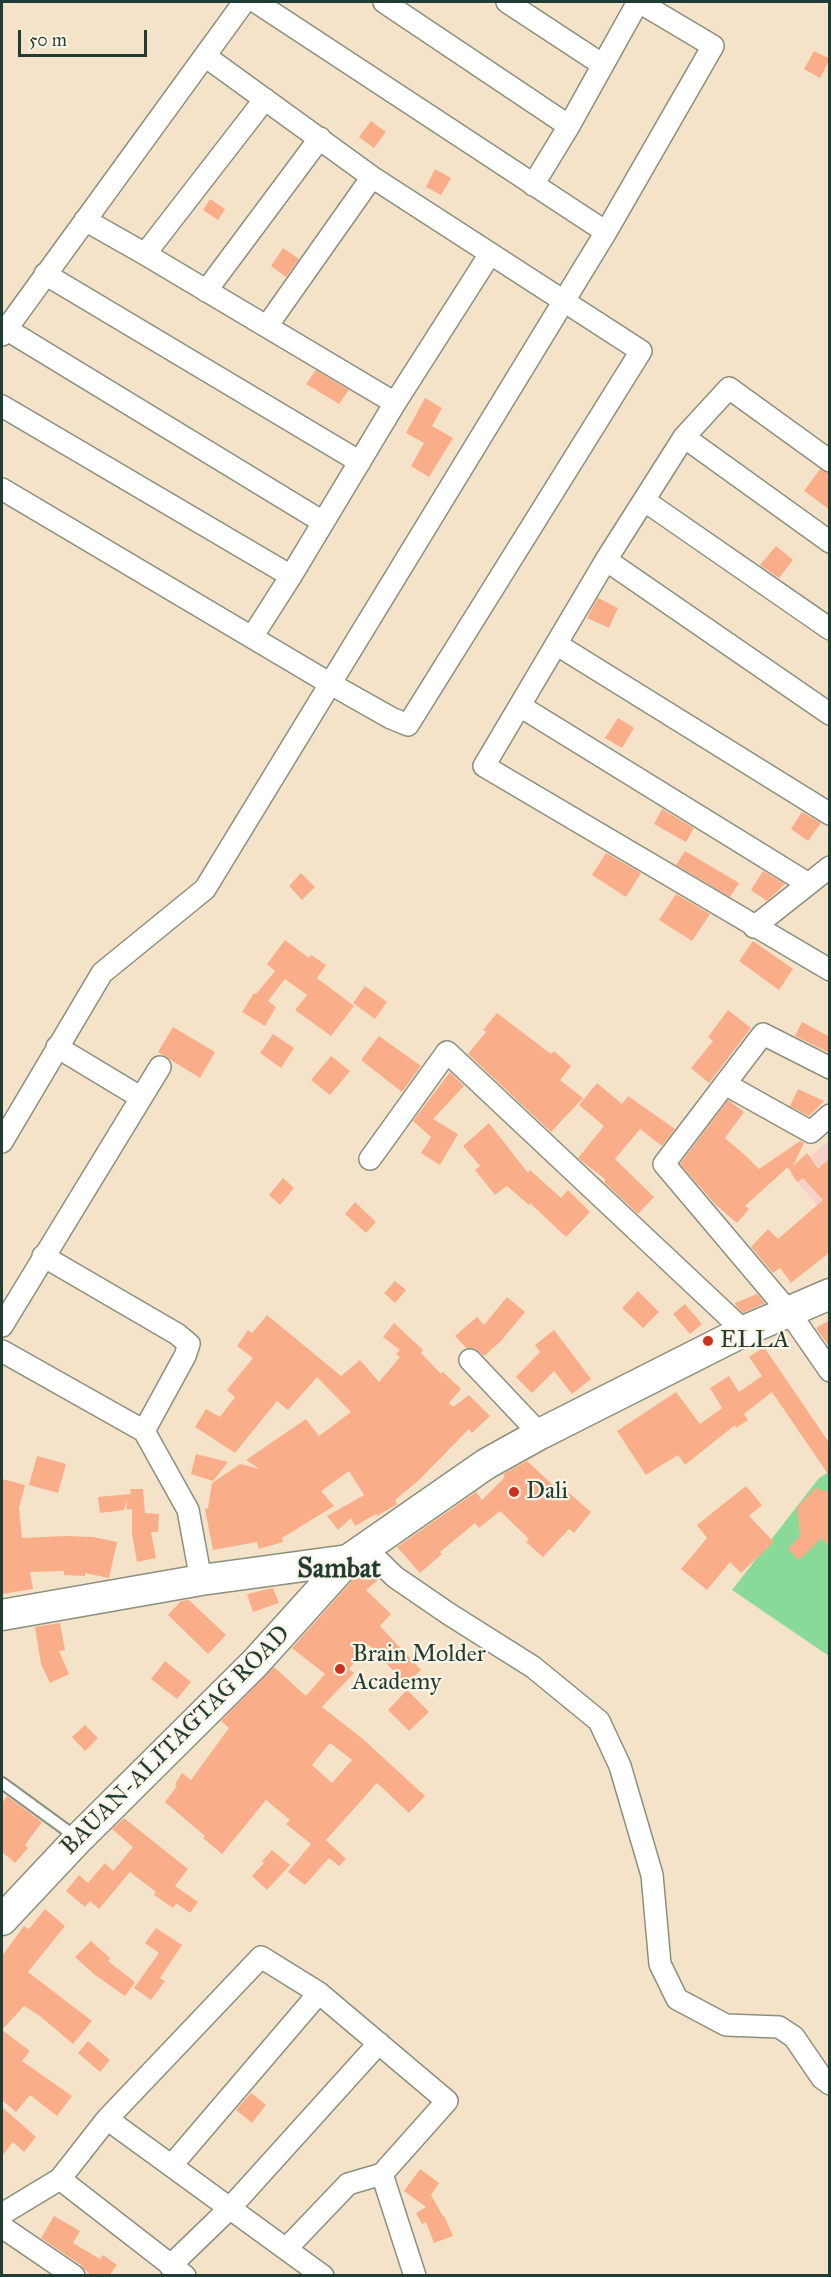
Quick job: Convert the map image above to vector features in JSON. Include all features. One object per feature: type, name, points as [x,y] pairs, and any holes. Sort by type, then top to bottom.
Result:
[{"type":"main road","points":[[2,1615],[357,1554],[486,1464],[540,1434],[744,1331],[830,1294]]},
{"type":"main road","name":"BAUAN-ALITAGTAG ROAD","points":[[2,1920],[78,1839],[255,1663],[357,1554]]},
{"type":"street","points":[[244,2],[4,332],[323,522]]},
{"type":"street","points":[[255,2],[606,232]]},
{"type":"street","points":[[384,2],[569,126]]},
{"type":"street","points":[[507,2],[603,65]]},
{"type":"street","points":[[2,1142],[102,973],[204,889],[606,232],[713,46],[638,2],[569,126],[533,185]]},
{"type":"street","points":[[2,489],[329,683],[391,718],[408,724],[641,351],[372,177],[205,56]]},
{"type":"street","points":[[145,254],[265,99]]},
{"type":"street","points":[[206,291],[320,138]]},
{"type":"street","points":[[267,326],[372,177]]},
{"type":"street","points":[[85,220],[395,403]]},
{"type":"street","points":[[252,637],[395,403],[490,254]]},
{"type":"street","points":[[45,274],[360,462]]},
{"type":"street","points":[[830,461],[729,388],[684,438],[606,560],[484,765],[830,970]]},
{"type":"street","points":[[2,406],[291,576]]},
{"type":"street","points":[[684,438],[830,542]]},
{"type":"street","points":[[645,501],[830,629]]},
{"type":"street","points":[[606,560],[830,714]]},
{"type":"street","points":[[556,644],[830,814]]},
{"type":"street","points":[[519,706],[807,883]]},
{"type":"street","points":[[754,927],[830,867]]},
{"type":"street","points":[[830,1068],[763,1034],[664,1164],[789,1312],[830,1371]]},
{"type":"street","points":[[57,1047],[140,1097]]},
{"type":"street","points":[[370,1159],[447,1052],[744,1331]]},
{"type":"street","points":[[2,1326],[160,1067]]},
{"type":"street","points":[[725,1084],[811,1132],[830,1115]]},
{"type":"street","points":[[43,1256],[177,1334],[189,1344],[185,1356],[144,1431]]},
{"type":"street","points":[[2,1350],[144,1431],[188,1510],[201,1580]]},
{"type":"street","points":[[470,1360],[540,1434]]},
{"type":"street","points":[[357,1554],[533,1667],[599,1721],[620,1766],[652,1875],[660,1964],[677,1999],[726,2025],[779,2027],[794,2037],[822,2078],[830,2084]]},
{"type":"street","points":[[2,2214],[60,2179],[107,2119],[261,1957],[319,1993],[447,2101],[382,2174],[348,2184],[286,2249]]},
{"type":"street","points":[[172,2165],[319,1993]]},
{"type":"street","points":[[60,2179],[177,2271],[230,2208],[379,2043]]},
{"type":"street","points":[[107,2119],[323,2276]]},
{"type":"street","points":[[382,2174],[415,2276]]},
{"type":"street","points":[[2,2227],[74,2276]]},
{"type":"lane","points":[[2,1783],[78,1839]]},
{"type":"shaded area","points":[[829,1140],[829,1219],[790,1174]]},
{"type":"green space","points":[[829,1472],[829,1656],[732,1590],[819,1478]]},
{"type":"building","points":[[814,51],[830,59],[820,78],[804,69]]},
{"type":"building","points":[[371,121],[386,132],[374,148],[359,137]]},
{"type":"building","points":[[435,169],[451,178],[441,195],[426,187]]},
{"type":"building","points":[[210,199],[225,209],[218,220],[203,210]]},
{"type":"building","points":[[283,248],[299,259],[286,277],[271,266]]},
{"type":"building","points":[[316,370],[349,390],[339,404],[306,384]]},
{"type":"building","points":[[425,398],[442,408],[432,426],[453,438],[429,477],[411,466],[424,443],[406,433]]},
{"type":"building","points":[[820,469],[830,474],[830,510],[804,491]]},
{"type":"building","points":[[776,546],[793,560],[779,578],[760,565]]},
{"type":"building","points":[[598,598],[618,608],[609,628],[587,618]]},
{"type":"building","points":[[618,718],[634,728],[622,748],[605,738]]},
{"type":"building","points":[[662,809],[694,828],[686,842],[654,824]]},
{"type":"building","points":[[802,812],[821,823],[808,841],[791,829]]},
{"type":"building","points":[[685,851],[739,883],[730,897],[676,865]]},
{"type":"building","points":[[606,853],[641,873],[626,897],[592,875]]},
{"type":"building","points":[[763,871],[785,884],[767,901],[751,890]]},
{"type":"building","points":[[301,873],[315,887],[302,900],[289,886]]},
{"type":"building","points":[[676,894],[710,914],[692,941],[659,920]]},
{"type":"building","points":[[285,940],[309,958],[311,955],[326,965],[317,978],[354,1006],[331,1036],[295,1010],[307,995],[285,979],[268,1001],[276,1007],[265,1026],[242,1012],[254,993],[256,994],[275,971],[267,964]]},
{"type":"building","points":[[753,941],[793,969],[779,990],[739,961]]},
{"type":"building","points":[[365,986],[387,1002],[375,1019],[353,1003]]},
{"type":"building","points":[[728,1010],[751,1028],[709,1083],[691,1068],[713,1041],[708,1037]]},
{"type":"building","points":[[497,1013],[551,1054],[554,1051],[571,1066],[560,1080],[583,1098],[551,1132],[468,1054],[486,1032],[483,1030]]},
{"type":"building","points":[[802,1022],[830,1037],[830,1053],[795,1036]]},
{"type":"building","points":[[173,1027],[215,1052],[200,1078],[158,1052]]},
{"type":"building","points":[[273,1034],[294,1048],[281,1068],[260,1053]]},
{"type":"building","points":[[379,1036],[421,1066],[402,1092],[361,1060]]},
{"type":"building","points":[[331,1056],[350,1071],[330,1095],[311,1080]]},
{"type":"building","points":[[450,1072],[464,1086],[433,1119],[458,1134],[440,1165],[421,1153],[431,1137],[413,1121]]},
{"type":"building","points":[[597,1083],[622,1104],[628,1096],[675,1129],[662,1146],[640,1129],[615,1159],[654,1197],[638,1214],[604,1182],[606,1180],[578,1158],[604,1126],[579,1105]]},
{"type":"building","points":[[798,1089],[824,1101],[809,1116],[790,1106]]},
{"type":"building","points":[[728,1100],[744,1112],[725,1138],[759,1169],[800,1141],[804,1143],[793,1166],[807,1153],[818,1169],[830,1158],[830,1252],[791,1283],[780,1268],[773,1273],[751,1247],[768,1229],[778,1239],[823,1200],[803,1178],[797,1182],[788,1167],[745,1206],[749,1209],[737,1223],[715,1204],[680,1164]]},
{"type":"building","points":[[489,1123],[528,1173],[530,1170],[561,1198],[568,1190],[590,1212],[566,1237],[530,1203],[529,1205],[507,1186],[495,1195],[475,1170],[480,1166],[463,1146]]},
{"type":"building","points":[[283,1178],[294,1188],[280,1205],[269,1195]]},
{"type":"building","points":[[355,1202],[376,1222],[366,1233],[345,1214]]},
{"type":"building","points":[[395,1281],[406,1290],[395,1303],[384,1293]]},
{"type":"building","points":[[638,1291],[659,1312],[643,1328],[622,1308]]},
{"type":"building","points":[[757,1294],[765,1303],[743,1313],[736,1306],[735,1303]]},
{"type":"building","points":[[507,1297],[525,1312],[501,1341],[484,1356],[474,1348],[466,1348],[455,1336],[477,1317],[484,1325]]},
{"type":"building","points":[[685,1304],[702,1324],[690,1334],[673,1314]]},
{"type":"building","points":[[267,1315],[341,1376],[360,1360],[379,1382],[400,1357],[396,1354],[400,1350],[383,1337],[394,1323],[423,1350],[421,1353],[441,1374],[443,1372],[461,1389],[449,1403],[453,1407],[469,1395],[490,1416],[472,1433],[469,1429],[418,1481],[395,1500],[397,1504],[377,1516],[376,1514],[355,1526],[351,1518],[338,1530],[327,1516],[364,1495],[349,1471],[321,1491],[334,1506],[282,1538],[283,1542],[259,1549],[257,1542],[213,1550],[205,1509],[208,1508],[212,1483],[240,1464],[260,1469],[246,1460],[306,1419],[319,1436],[351,1412],[317,1377],[288,1410],[277,1401],[235,1453],[195,1427],[206,1409],[220,1417],[235,1397],[227,1390],[253,1358],[237,1346],[248,1330],[252,1333]]},
{"type":"building","points":[[830,1320],[830,1348],[816,1328]]},
{"type":"building","points":[[554,1330],[591,1379],[572,1394],[554,1371],[532,1393],[516,1377],[540,1352],[535,1345]]},
{"type":"building","points":[[764,1347],[830,1444],[830,1477],[772,1392],[744,1414],[748,1420],[736,1428],[735,1425],[685,1465],[678,1455],[646,1475],[617,1431],[676,1392],[700,1424],[722,1408],[710,1388],[729,1376],[739,1392],[762,1376],[749,1357]]},
{"type":"building","points":[[196,1454],[228,1462],[213,1481],[191,1474]]},
{"type":"building","points":[[37,1456],[66,1464],[58,1493],[29,1485]]},
{"type":"building","points":[[527,1461],[553,1485],[556,1482],[591,1512],[574,1533],[569,1529],[543,1557],[526,1542],[529,1539],[500,1511],[479,1528],[475,1523],[440,1552],[442,1554],[420,1573],[397,1547],[476,1492],[482,1500],[505,1477],[503,1475],[505,1473]]},
{"type":"building","points":[[2,1479],[25,1485],[19,1508],[22,1538],[93,1537],[117,1542],[109,1578],[85,1573],[85,1576],[64,1575],[64,1571],[30,1572],[33,1589],[2,1594]]},
{"type":"building","points":[[746,1486],[762,1505],[749,1516],[774,1542],[741,1573],[730,1562],[707,1590],[681,1569],[707,1538],[697,1525]]},
{"type":"building","points":[[815,1488],[830,1492],[830,1547],[822,1538],[799,1560],[788,1549],[800,1536],[797,1508]]},
{"type":"building","points":[[130,1489],[143,1489],[145,1513],[159,1514],[158,1532],[151,1532],[156,1558],[137,1562],[132,1534],[132,1509],[127,1510],[126,1501],[124,1510],[100,1513],[98,1497],[131,1494]]},
{"type":"building","points":[[367,1568],[379,1579],[366,1590],[391,1614],[380,1626],[421,1670],[406,1684],[369,1645],[349,1669],[354,1673],[322,1707],[363,1739],[425,1796],[409,1813],[377,1783],[326,1840],[346,1859],[339,1866],[329,1858],[305,1885],[288,1872],[311,1844],[286,1824],[290,1820],[266,1800],[222,1854],[203,1838],[205,1836],[165,1802],[177,1786],[175,1784],[182,1773],[191,1780],[229,1728],[221,1721],[274,1667],[306,1696],[325,1674],[292,1648],[359,1573]],"holes":[[[330,1743],[352,1760],[332,1783],[312,1765]]]},
{"type":"building","points":[[273,1588],[279,1603],[253,1612],[247,1594]]},
{"type":"building","points":[[189,1600],[226,1635],[208,1654],[168,1615],[181,1601]]},
{"type":"building","points":[[60,1623],[65,1650],[59,1651],[69,1674],[50,1683],[41,1664],[35,1627]]},
{"type":"building","points":[[165,1661],[191,1682],[177,1699],[151,1679]]},
{"type":"building","points":[[407,1690],[429,1712],[409,1731],[388,1710]]},
{"type":"building","points":[[85,1725],[98,1738],[85,1751],[72,1737]]},
{"type":"building","points":[[7,1796],[42,1822],[25,1845],[28,1848],[15,1863],[2,1852],[2,1803]]},
{"type":"building","points":[[124,1818],[188,1869],[175,1886],[198,1902],[190,1913],[176,1903],[173,1908],[154,1895],[156,1892],[130,1872],[99,1909],[90,1901],[85,1907],[66,1891],[79,1875],[88,1883],[105,1863],[113,1871],[133,1847],[112,1829]]},
{"type":"building","points":[[272,1850],[290,1865],[267,1890],[252,1876]]},
{"type":"building","points":[[45,1909],[65,1926],[28,1972],[92,2021],[73,2044],[40,2016],[24,2006],[2,2030],[2,1956],[24,1926],[29,1929]]},
{"type":"building","points":[[156,1928],[182,1945],[160,1978],[165,1981],[151,2000],[134,1988],[159,1953],[145,1943]]},
{"type":"building","points":[[91,1941],[110,1958],[108,1961],[135,1982],[125,1996],[95,1975],[75,1957]]},
{"type":"building","points":[[2,2030],[30,2051],[22,2061],[72,2096],[57,2116],[30,2095],[16,2112],[2,2100]]},
{"type":"building","points":[[88,2041],[110,2060],[100,2072],[78,2053]]},
{"type":"building","points":[[251,2093],[266,2105],[252,2123],[236,2110]]},
{"type":"building","points":[[2,2107],[36,2137],[24,2152],[13,2142],[2,2156]]},
{"type":"building","points":[[420,2169],[439,2183],[431,2195],[453,2236],[434,2243],[426,2222],[422,2224],[416,2213],[426,2207],[404,2191]]},
{"type":"building","points":[[54,2216],[80,2231],[73,2243],[100,2259],[103,2255],[117,2265],[109,2276],[91,2276],[81,2265],[41,2238]]},
{"type":"place","name":"ELLA","points":[[708,1341]]},
{"type":"place","name":"Dali","points":[[514,1492]]},
{"type":"place","name":"Brain Molder Academy","points":[[340,1669]]},
{"type":"district","name":"Sambat","points":[[339,1570]]}]
